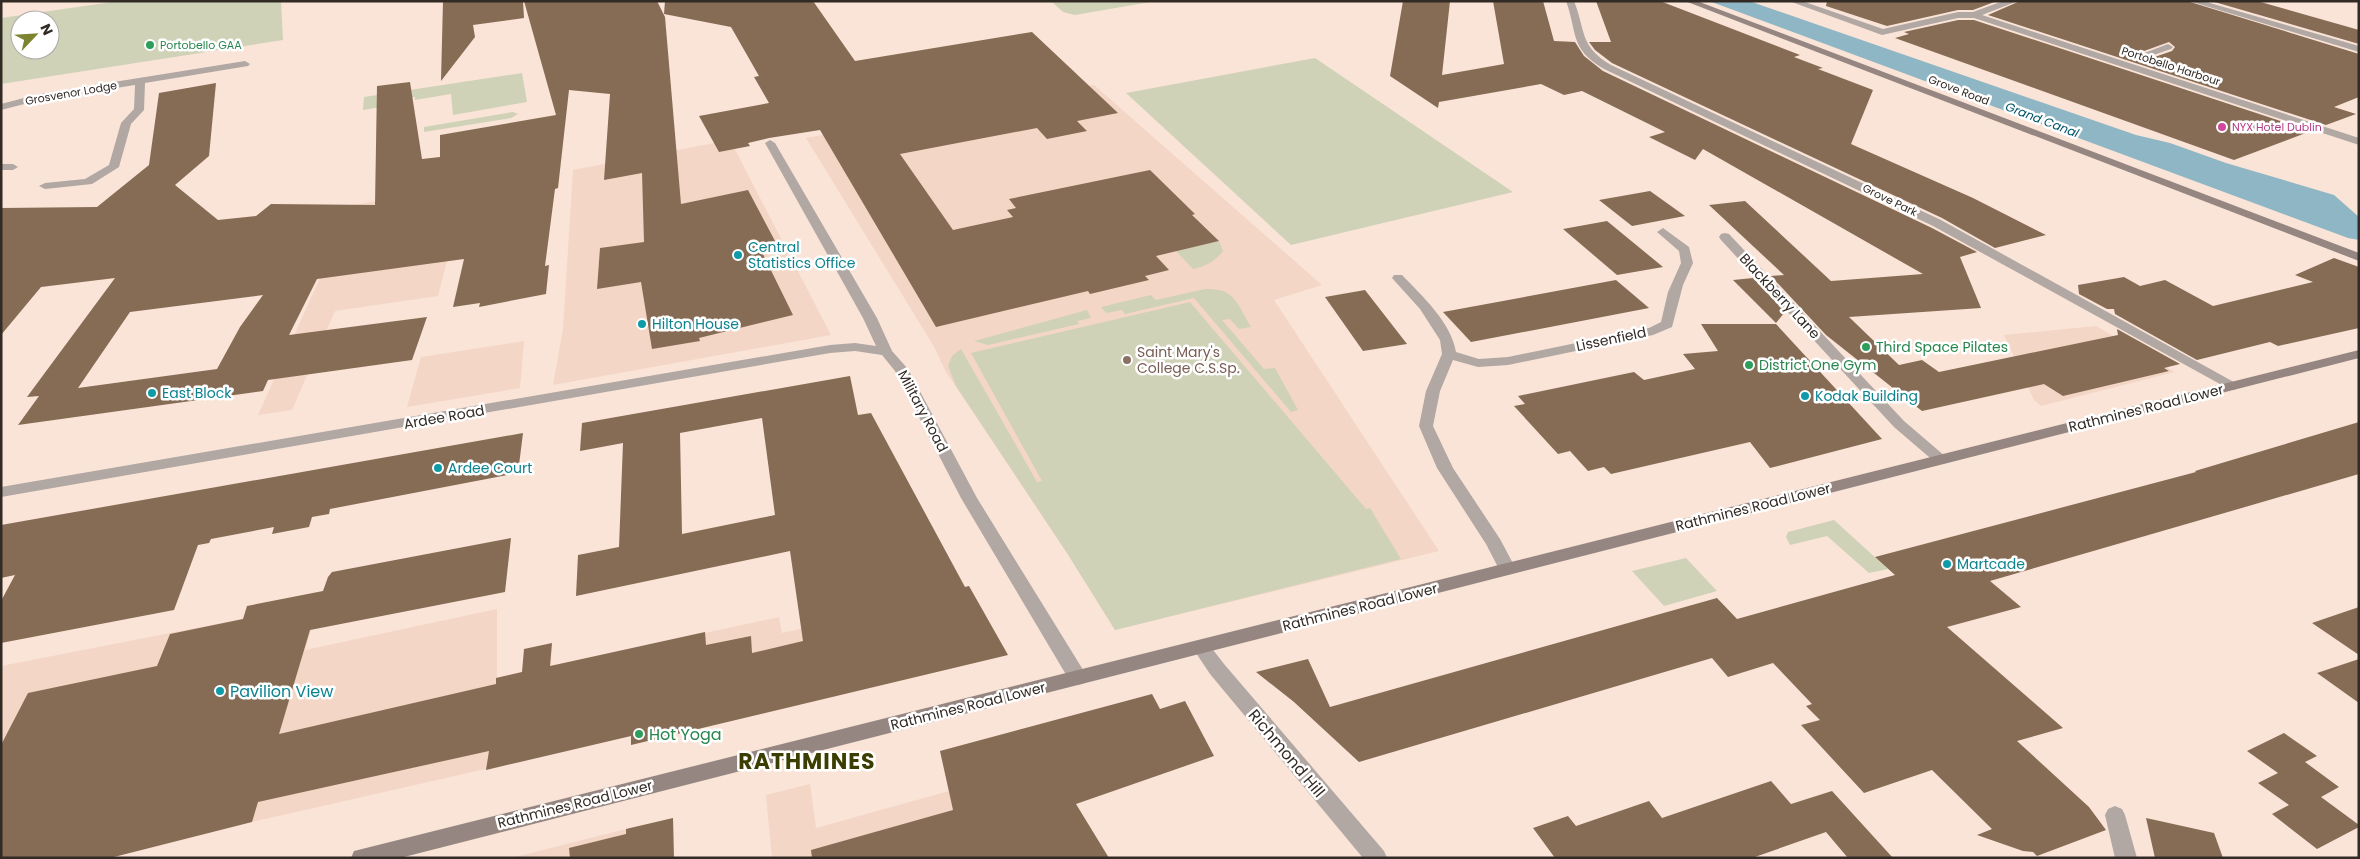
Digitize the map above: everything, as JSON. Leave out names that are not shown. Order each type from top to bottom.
[{"type":"main road","name":"Grove Road","points":[[1689,1],[2359,257]]},
{"type":"main road","name":"Rathmines Road Lower","points":[[362,858],[2359,354]]},
{"type":"street","name":"Grove Park","points":[[1570,1],[1581,42],[1588,53],[1600,62],[1937,223],[2234,386]]},
{"type":"street","points":[[1799,2],[1882,32],[1958,15],[1975,15],[1991,7],[2014,1]]},
{"type":"street","points":[[2195,1],[2359,49]]},
{"type":"street","name":"Portobello Harbour","points":[[1975,15],[2359,142]]},
{"type":"street","points":[[2135,58],[2168,47]]},
{"type":"street","name":"Grosvenor Lodge","points":[[1,107],[39,96],[140,82],[245,64]]},
{"type":"street","points":[[45,186],[88,182],[114,167],[126,123],[139,110],[140,82]]},
{"type":"street","name":"Military Road","points":[[770,143],[870,318],[886,352],[901,369],[969,498],[1078,678]]},
{"type":"street","name":"Lissenfield","points":[[1449,354],[1478,363],[1508,360],[1654,330],[1667,324],[1671,297],[1688,263],[1685,250],[1663,232]]},
{"type":"street","name":"Blackberry Lane","points":[[1725,237],[1899,424],[1941,460]]},
{"type":"street","points":[[1398,278],[1425,306],[1447,340],[1449,354],[1433,391],[1426,426],[1446,468],[1494,543],[1507,569]]},
{"type":"street","name":"Ardee Road","points":[[1,492],[830,349],[855,347],[886,352]]},
{"type":"street","name":"Richmond Hill","points":[[1201,647],[1242,699],[1376,858]]},
{"type":"street","points":[[2115,816],[2126,858]]},
{"type":"shaded area","name":"Saint Mary's College C.S.Sp.","points":[[1094,85],[1322,285],[1274,300],[1439,551],[1115,630],[1067,553],[946,372],[933,345],[806,138]]},
{"type":"shaded area","points":[[730,140],[831,335],[553,385],[563,329],[573,170]]},
{"type":"shaded area","points":[[466,187],[438,296],[335,311],[292,410],[258,415],[353,205]]},
{"type":"shaded area","points":[[2096,326],[2175,372],[2041,406],[2034,400],[2004,335]]},
{"type":"shaded area","points":[[524,341],[520,388],[407,407],[421,357]]},
{"type":"shaded area","points":[[969,586],[1008,655],[631,745],[631,736],[252,822],[1,858],[1,666],[319,604],[305,650],[497,609],[497,678],[522,672],[552,643],[551,666],[779,617],[782,633],[892,608]]},
{"type":"shaded area","points":[[988,738],[966,858],[772,858],[766,795],[810,784],[816,828],[949,791],[940,751]]},
{"type":"shaded area","points":[[673,818],[674,858],[511,858],[626,829]]},
{"type":"green space","name":"Portobello GAA","points":[[119,1],[281,1],[283,40],[1,84],[1,18],[10,17],[10,60],[60,60],[60,10],[57,10]]},
{"type":"green space","points":[[1051,1],[1156,1],[1075,15],[1063,12]]},
{"type":"green space","points":[[1315,58],[1513,192],[1291,245],[1126,93]]},
{"type":"green space","points":[[522,73],[527,102],[453,115],[451,94],[415,100],[415,97],[401,99],[400,104],[363,110],[364,97]]},
{"type":"green space","points":[[513,112],[518,114],[511,118],[424,132],[424,127]]},
{"type":"green space","points":[[1219,241],[1223,251],[1220,255],[1210,263],[1193,269],[1176,251]]},
{"type":"green space","points":[[1205,289],[1223,291],[1234,299],[1251,327],[1239,329],[1230,319],[1222,320],[1264,369],[1275,368],[1298,410],[1291,412],[1194,298],[1125,314],[1122,310],[1106,313],[1101,307],[1151,295],[1156,300]]},
{"type":"green space","points":[[1190,302],[1366,509],[1370,508],[1401,559],[1115,630],[1067,553],[956,386],[948,366],[952,356],[961,349],[1037,482],[1042,481],[971,353]]},
{"type":"green space","points":[[1087,310],[1091,318],[1077,321],[1079,324],[988,345],[974,341]]},
{"type":"green space","points":[[1834,520],[1888,569],[1869,573],[1827,536],[1790,545],[1786,537],[1788,532]]},
{"type":"green space","points":[[1686,558],[1717,591],[1664,606],[1632,571]]},
{"type":"water","name":"Grand Canal","points":[[1709,1],[1749,1],[2136,135],[2170,143],[2226,163],[2334,195],[2359,217],[2359,240],[2348,238]]},
{"type":"building","points":[[443,1],[523,1],[524,18],[473,25],[475,37],[441,81]]},
{"type":"building","points":[[524,1],[657,1],[665,17],[681,204],[748,190],[775,241],[758,244],[793,315],[699,338],[700,341],[652,349],[641,282],[597,289],[600,248],[644,242],[642,173],[604,180],[610,94],[569,90],[558,188],[555,189],[545,266],[549,265],[546,294],[479,307],[480,303],[453,307],[464,259],[317,279],[289,335],[427,317],[412,360],[268,380],[263,391],[18,425],[39,396],[27,397],[115,278],[41,287],[1,335],[1,208],[97,207],[149,165],[159,93],[216,83],[209,156],[175,185],[218,220],[256,216],[271,204],[375,205],[377,86],[410,82],[422,159],[440,157],[440,135],[556,115]],"holes":[[[263,295],[240,327],[217,369],[78,388],[130,312]]]},
{"type":"building","points":[[665,1],[813,1],[855,61],[1032,32],[1118,113],[1077,121],[1087,131],[1047,139],[1037,128],[900,154],[953,230],[1013,217],[1007,210],[1016,208],[1009,199],[1150,170],[1195,214],[1192,215],[1219,241],[1156,256],[1169,270],[1145,276],[1149,280],[1090,294],[1088,291],[936,327],[820,130],[769,138],[748,143],[750,146],[719,152],[699,116],[769,103],[754,77],[759,76],[731,27],[664,14]]},
{"type":"building","points":[[1403,1],[1450,1],[1442,75],[1504,64],[1493,1],[1543,1],[1554,41],[1575,42],[1584,56],[1603,71],[1932,228],[1977,252],[1960,257],[1981,308],[1849,317],[1899,365],[1922,360],[1939,372],[2118,335],[2117,329],[2180,364],[2164,368],[2169,371],[2063,396],[2044,384],[1922,411],[1826,335],[1771,276],[1784,275],[1709,205],[1745,201],[1831,281],[1923,274],[1703,149],[1695,160],[1649,137],[1665,132],[1582,91],[1564,95],[1541,84],[1439,102],[1438,108],[1390,76]]},
{"type":"building","points":[[1596,1],[1660,1],[1800,55],[1794,57],[1823,68],[1818,69],[1873,90],[1851,144],[1973,198],[2046,235],[1995,248],[1942,218],[1612,63],[1595,50],[1589,42],[1611,42]]},
{"type":"building","points":[[1827,1],[1997,1],[1973,10],[1958,10],[1887,26],[1826,6]]},
{"type":"building","points":[[2020,1],[2187,1],[2359,54],[2359,97],[2334,107],[2356,114],[2326,125],[1988,15]],"holes":[[[2169,42],[2175,47],[2172,51],[2140,62],[2132,58],[2133,55]]]},
{"type":"building","points":[[2211,1],[2257,1],[2359,30],[2359,44]]},
{"type":"building","points":[[1958,20],[1974,20],[2311,131],[2234,160],[1895,38],[1909,34],[1904,32]]},
{"type":"building","points":[[1650,191],[1685,216],[1632,226],[1599,200]]},
{"type":"building","points":[[1607,221],[1663,267],[1617,275],[1563,229]]},
{"type":"building","points":[[2334,258],[2359,267],[2359,328],[2278,346],[2270,342],[2197,360],[2115,314],[2114,309],[2107,309],[2079,294],[2078,285],[2124,277],[2140,286],[2165,280],[2213,306],[2313,282],[2295,275]]},
{"type":"building","points":[[1753,278],[1785,312],[1776,323],[1733,280]]},
{"type":"building","points":[[1616,280],[1649,308],[1471,342],[1443,312]]},
{"type":"building","points":[[1365,290],[1407,344],[1363,351],[1325,297]]},
{"type":"building","points":[[1701,324],[1776,324],[1882,439],[1770,468],[1750,442],[1611,474],[1604,467],[1588,471],[1570,451],[1558,454],[1514,406],[1525,404],[1518,396],[1634,372],[1644,380],[1695,369],[1683,354],[1718,351]]},
{"type":"building","points":[[850,376],[858,415],[871,413],[965,587],[969,586],[1008,655],[631,745],[631,736],[486,770],[489,751],[258,802],[252,822],[110,858],[1,858],[1,745],[28,693],[157,666],[170,634],[243,619],[247,606],[323,591],[332,572],[511,538],[505,592],[310,630],[279,734],[496,684],[496,678],[522,672],[524,649],[552,643],[550,666],[705,632],[706,645],[751,636],[752,653],[803,641],[790,551],[576,596],[578,555],[619,547],[623,443],[580,451],[582,423]],"holes":[[[762,418],[775,515],[682,534],[680,433]]]},
{"type":"building","points":[[2359,422],[2359,474],[1990,581],[2021,607],[1947,627],[2063,728],[2017,741],[2089,807],[2106,830],[2037,856],[2033,852],[2023,851],[1977,835],[1992,829],[1932,770],[1864,793],[1801,725],[1820,720],[1806,706],[1812,704],[1773,663],[1728,677],[1712,658],[1359,762],[1294,702],[1256,672],[1308,659],[1330,707],[1717,598],[1737,619],[1895,575],[1875,557],[2196,472]]},
{"type":"building","points":[[523,433],[518,473],[330,509],[329,514],[312,517],[309,527],[272,534],[274,527],[211,539],[209,543],[198,545],[174,610],[1,643],[1,601],[15,575],[1,578],[1,525]]},
{"type":"building","points":[[2359,607],[2359,655],[2312,623]]},
{"type":"building","points":[[2359,659],[2359,703],[2317,673]]},
{"type":"building","points":[[1152,694],[1160,709],[1185,701],[1214,756],[1076,804],[1109,858],[812,858],[811,850],[953,810],[940,751]]},
{"type":"building","points":[[2284,733],[2317,756],[2305,762],[2339,787],[2321,797],[2359,825],[2359,827],[2317,849],[2272,814],[2289,805],[2258,783],[2278,773],[2247,751]]},
{"type":"building","points":[[1771,781],[1791,804],[1832,791],[1893,858],[1848,858],[1826,832],[1752,858],[1555,858],[1533,828],[1568,816],[1576,826],[1649,801],[1662,818]]},
{"type":"building","points":[[673,818],[674,858],[570,858],[569,848],[626,834],[626,829]]},
{"type":"building","points":[[2146,818],[2214,833],[2223,858],[2155,858]]},
{"type":"place","name":"Portobello GAA","points":[[150,45]]},
{"type":"place","name":"NYX Hotel Dublin","points":[[2222,127]]},
{"type":"place","name":"Central Statistics Office","points":[[738,255]]},
{"type":"place","name":"Hilton House","points":[[642,324]]},
{"type":"place","name":"Third Space Pilates","points":[[1866,347]]},
{"type":"place","name":"Saint Mary's College C.S.Sp.","points":[[1127,360]]},
{"type":"place","name":"District One Gym","points":[[1749,365]]},
{"type":"place","name":"East Block","points":[[152,393]]},
{"type":"place","name":"Kodak Building","points":[[1805,396]]},
{"type":"place","name":"Ardee Court","points":[[438,468]]},
{"type":"place","name":"Martcade","points":[[1947,564]]},
{"type":"place","name":"Pavilion View","points":[[220,691]]},
{"type":"place","name":"Hot Yoga","points":[[639,734]]},
{"type":"district","name":"RATHMINES","points":[[807,761]]}]
